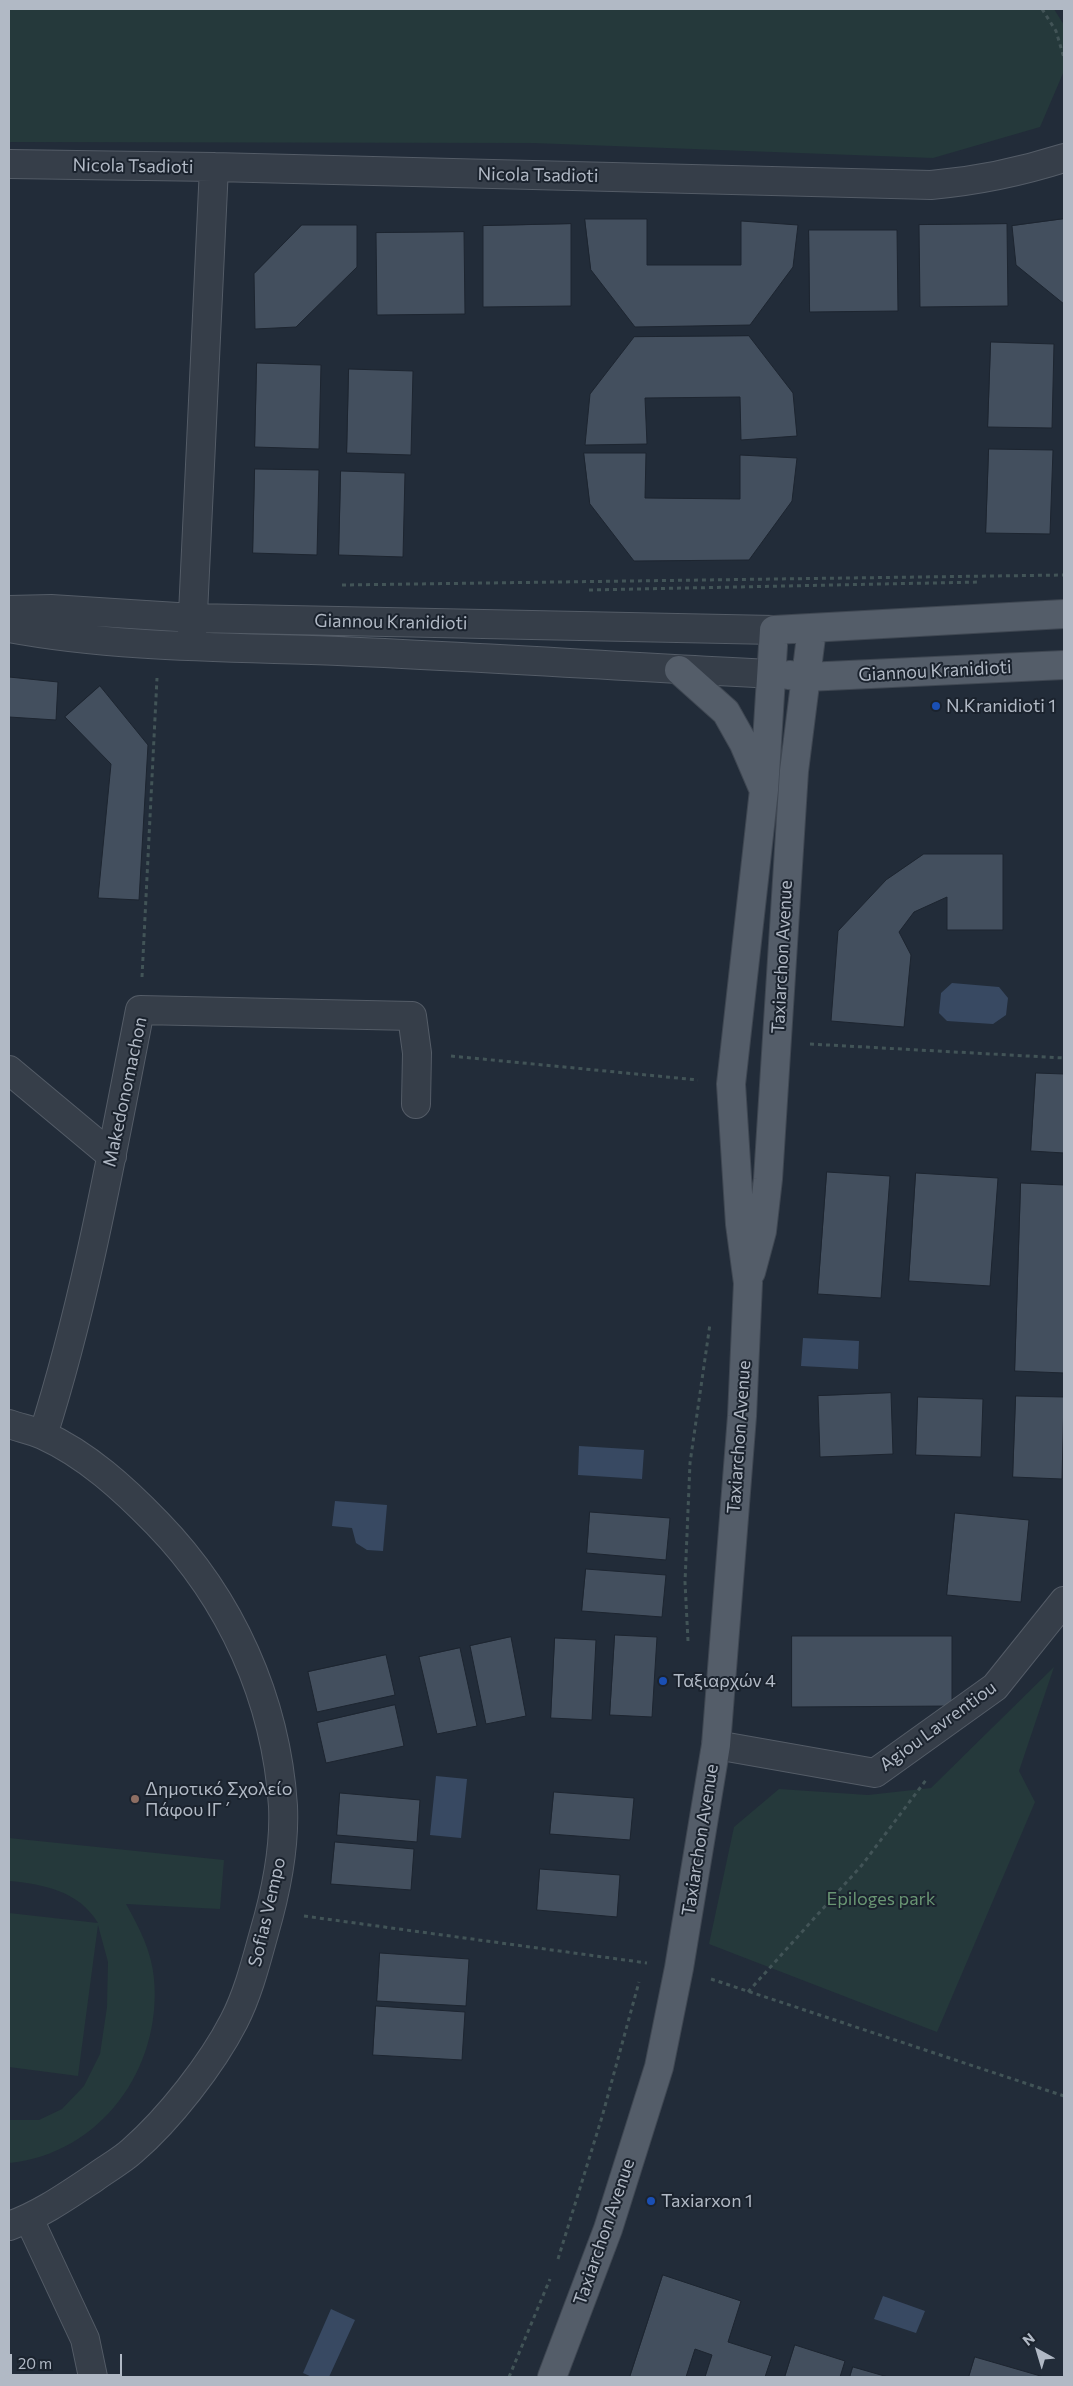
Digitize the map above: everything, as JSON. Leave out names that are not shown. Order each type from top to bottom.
[{"type":"main road","points":[[774,630],[1064,614]]},
{"type":"main road","name":"Taxiarchon Avenue","points":[[748,1283],[762,1231],[768,1179],[792,790],[812,629]]},
{"type":"main road","name":"Taxiarchon Avenue","points":[[552,2377],[608,2230],[658,2067],[679,1968],[716,1745],[742,1416],[748,1283],[740,1224],[731,1084],[764,790],[774,630]]},
{"type":"main road","name":"Giannou Kranidioti","points":[[772,674],[806,677],[1064,666]]},
{"type":"main road","points":[[679,670],[726,712],[744,744],[764,790]]},
{"type":"street","name":"Nicola Tsadioti","points":[[9,164],[214,167],[931,185],[968,182],[1064,158]]},
{"type":"street","points":[[192,646],[214,167]]},
{"type":"street","name":"Giannou Kranidioti","points":[[9,610],[50,609],[193,618],[774,630]]},
{"type":"street","name":"Giannou Kranidioti","points":[[9,628],[55,636],[192,646],[361,652],[772,674]]},
{"type":"street","name":"Makedonomachon","points":[[43,1435],[64,1368],[112,1156],[140,1010],[412,1016],[417,1053],[416,1104]]},
{"type":"street","points":[[9,1070],[112,1156]]},
{"type":"street","name":"Sofias Vempo","points":[[9,1424],[43,1435],[83,1458],[128,1493],[181,1547],[212,1588],[240,1637],[256,1683],[274,1740],[283,1807],[281,1857],[271,1912],[253,1972],[234,2021],[209,2060],[170,2113],[131,2152],[19,2222]]},
{"type":"street","name":"Agiou Lavrentiou","points":[[716,1745],[875,1773],[995,1687],[1064,1601]]},
{"type":"street","points":[[19,2222],[86,2339],[92,2377]]},
{"type":"path","points":[[1042,9],[1056,32],[1064,58]]},
{"type":"path","points":[[340,621],[339,585],[1064,575]]},
{"type":"path","points":[[580,590],[985,582]]},
{"type":"path","points":[[140,1010],[159,644]]},
{"type":"path","points":[[689,1651],[685,1582],[690,1463],[710,1321]]},
{"type":"path","points":[[748,1992],[862,1865],[932,1772]]},
{"type":"path","points":[[642,1972],[647,1953]]},
{"type":"path","points":[[556,2267],[602,2117],[640,1981]]},
{"type":"path","points":[[509,2377],[552,2275]]},
{"type":"green space","points":[[9,9],[1054,9],[1064,25],[1064,71],[1040,127],[933,158],[533,143],[9,142]]},
{"type":"green space","name":"Epiloges park","points":[[1054,1667],[1019,1771],[1035,1802],[937,2032],[709,1944],[734,1827],[779,1789],[868,1795],[931,1788]]},
{"type":"green space","points":[[9,1838],[224,1860],[220,1909],[126,1904],[148,1949],[154,1979],[154,2012],[148,2044],[136,2074],[119,2101],[97,2124],[72,2143],[42,2156],[9,2163],[9,2120],[39,2120],[62,2109],[84,2086],[100,2054],[107,2007],[108,1962],[98,1925],[78,2076],[9,2067],[9,1913],[98,1923],[81,1903],[70,1896],[35,1884],[9,1881]]},
{"type":"water","points":[[952,983],[999,987],[1008,998],[1006,1015],[993,1024],[947,1021],[939,1013],[941,993]]},
{"type":"water","points":[[803,1338],[859,1341],[858,1369],[801,1366]]},
{"type":"water","points":[[579,1446],[644,1450],[642,1479],[578,1475]]},
{"type":"water","points":[[335,1501],[387,1505],[383,1551],[367,1550],[356,1543],[352,1528],[332,1526]]},
{"type":"water","points":[[436,1776],[467,1779],[461,1838],[430,1835]]},
{"type":"water","points":[[883,2296],[925,2311],[916,2333],[874,2319]]},
{"type":"water","points":[[331,2309],[355,2320],[329,2377],[312,2377],[303,2373]]},
{"type":"building","points":[[585,219],[647,219],[647,265],[741,265],[741,221],[798,225],[793,267],[750,325],[635,327],[591,270]]},
{"type":"building","points":[[1064,219],[1064,304],[1016,265],[1012,226]]},
{"type":"building","points":[[571,224],[571,306],[483,307],[483,226]]},
{"type":"building","points":[[1007,224],[1008,306],[920,307],[919,225]]},
{"type":"building","points":[[302,225],[357,225],[357,267],[296,327],[255,329],[254,274]]},
{"type":"building","points":[[809,230],[897,230],[898,311],[810,312]]},
{"type":"building","points":[[464,232],[465,314],[377,315],[376,233]]},
{"type":"building","points":[[749,336],[793,393],[797,436],[741,440],[740,397],[645,398],[647,444],[585,445],[590,394],[634,337]]},
{"type":"building","points":[[991,342],[1054,344],[1052,428],[988,427]]},
{"type":"building","points":[[257,363],[321,365],[319,449],[255,447]]},
{"type":"building","points":[[349,369],[413,371],[411,455],[347,453]]},
{"type":"building","points":[[989,449],[1053,450],[1050,534],[986,533]]},
{"type":"building","points":[[584,453],[646,453],[645,498],[740,499],[740,455],[797,458],[792,501],[749,560],[634,561],[590,504]]},
{"type":"building","points":[[255,469],[319,470],[317,555],[253,553]]},
{"type":"building","points":[[341,471],[405,473],[403,557],[339,555]]},
{"type":"building","points":[[9,677],[58,682],[56,720],[9,717]]},
{"type":"building","points":[[100,686],[148,745],[139,900],[98,898],[111,764],[65,717]]},
{"type":"building","points":[[924,854],[1003,854],[1003,930],[947,930],[947,897],[914,912],[899,932],[911,955],[904,1027],[831,1021],[838,931],[886,880]]},
{"type":"building","points":[[1036,1073],[1064,1074],[1064,1153],[1031,1151]]},
{"type":"building","points":[[827,1172],[890,1176],[881,1298],[818,1294]]},
{"type":"building","points":[[916,1173],[998,1178],[990,1286],[909,1281]]},
{"type":"building","points":[[1021,1183],[1064,1185],[1064,1373],[1015,1371]]},
{"type":"building","points":[[891,1393],[893,1454],[820,1457],[818,1396]]},
{"type":"building","points":[[1016,1396],[1064,1397],[1062,1479],[1013,1477]]},
{"type":"building","points":[[918,1397],[983,1399],[981,1457],[916,1455]]},
{"type":"building","points":[[590,1512],[670,1518],[666,1560],[587,1553]]},
{"type":"building","points":[[955,1513],[1029,1520],[1021,1602],[947,1595]]},
{"type":"building","points":[[586,1569],[666,1575],[662,1617],[582,1611]]},
{"type":"building","points":[[615,1635],[657,1637],[652,1717],[610,1715]]},
{"type":"building","points":[[792,1636],[952,1636],[952,1706],[792,1707]]},
{"type":"building","points":[[511,1637],[526,1716],[486,1724],[470,1646]]},
{"type":"building","points":[[555,1638],[596,1640],[592,1720],[551,1718]]},
{"type":"building","points":[[460,1648],[477,1726],[437,1734],[419,1657]]},
{"type":"building","points":[[386,1655],[395,1695],[317,1712],[308,1672]]},
{"type":"building","points":[[395,1705],[404,1746],[326,1763],[317,1723]]},
{"type":"building","points":[[554,1792],[634,1798],[630,1840],[550,1834]]},
{"type":"building","points":[[340,1793],[420,1800],[417,1842],[337,1835]]},
{"type":"building","points":[[335,1842],[414,1849],[411,1890],[331,1884]]},
{"type":"building","points":[[540,1869],[620,1875],[617,1917],[537,1910]]},
{"type":"building","points":[[380,1953],[469,1959],[466,2006],[377,2001]]},
{"type":"building","points":[[376,2006],[465,2012],[462,2060],[373,2055]]},
{"type":"building","points":[[663,2275],[741,2301],[728,2342],[772,2356],[765,2377],[705,2377],[712,2355],[695,2349],[686,2377],[630,2377]]},
{"type":"building","points":[[795,2345],[845,2361],[840,2377],[785,2377]]},
{"type":"building","points":[[975,2357],[1044,2377],[969,2377]]},
{"type":"building","points":[[853,2367],[888,2377],[850,2377]]},
{"type":"place","name":"N.Kranidioti 1","points":[[936,706]]},
{"type":"place","name":"Ταξιαρχών 4","points":[[663,1681]]},
{"type":"place","name":"Δημοτικό Σχολείο Πάφου ΙΓ΄","points":[[135,1799]]},
{"type":"place","name":"Taxiarxon 1","points":[[651,2201]]}]
